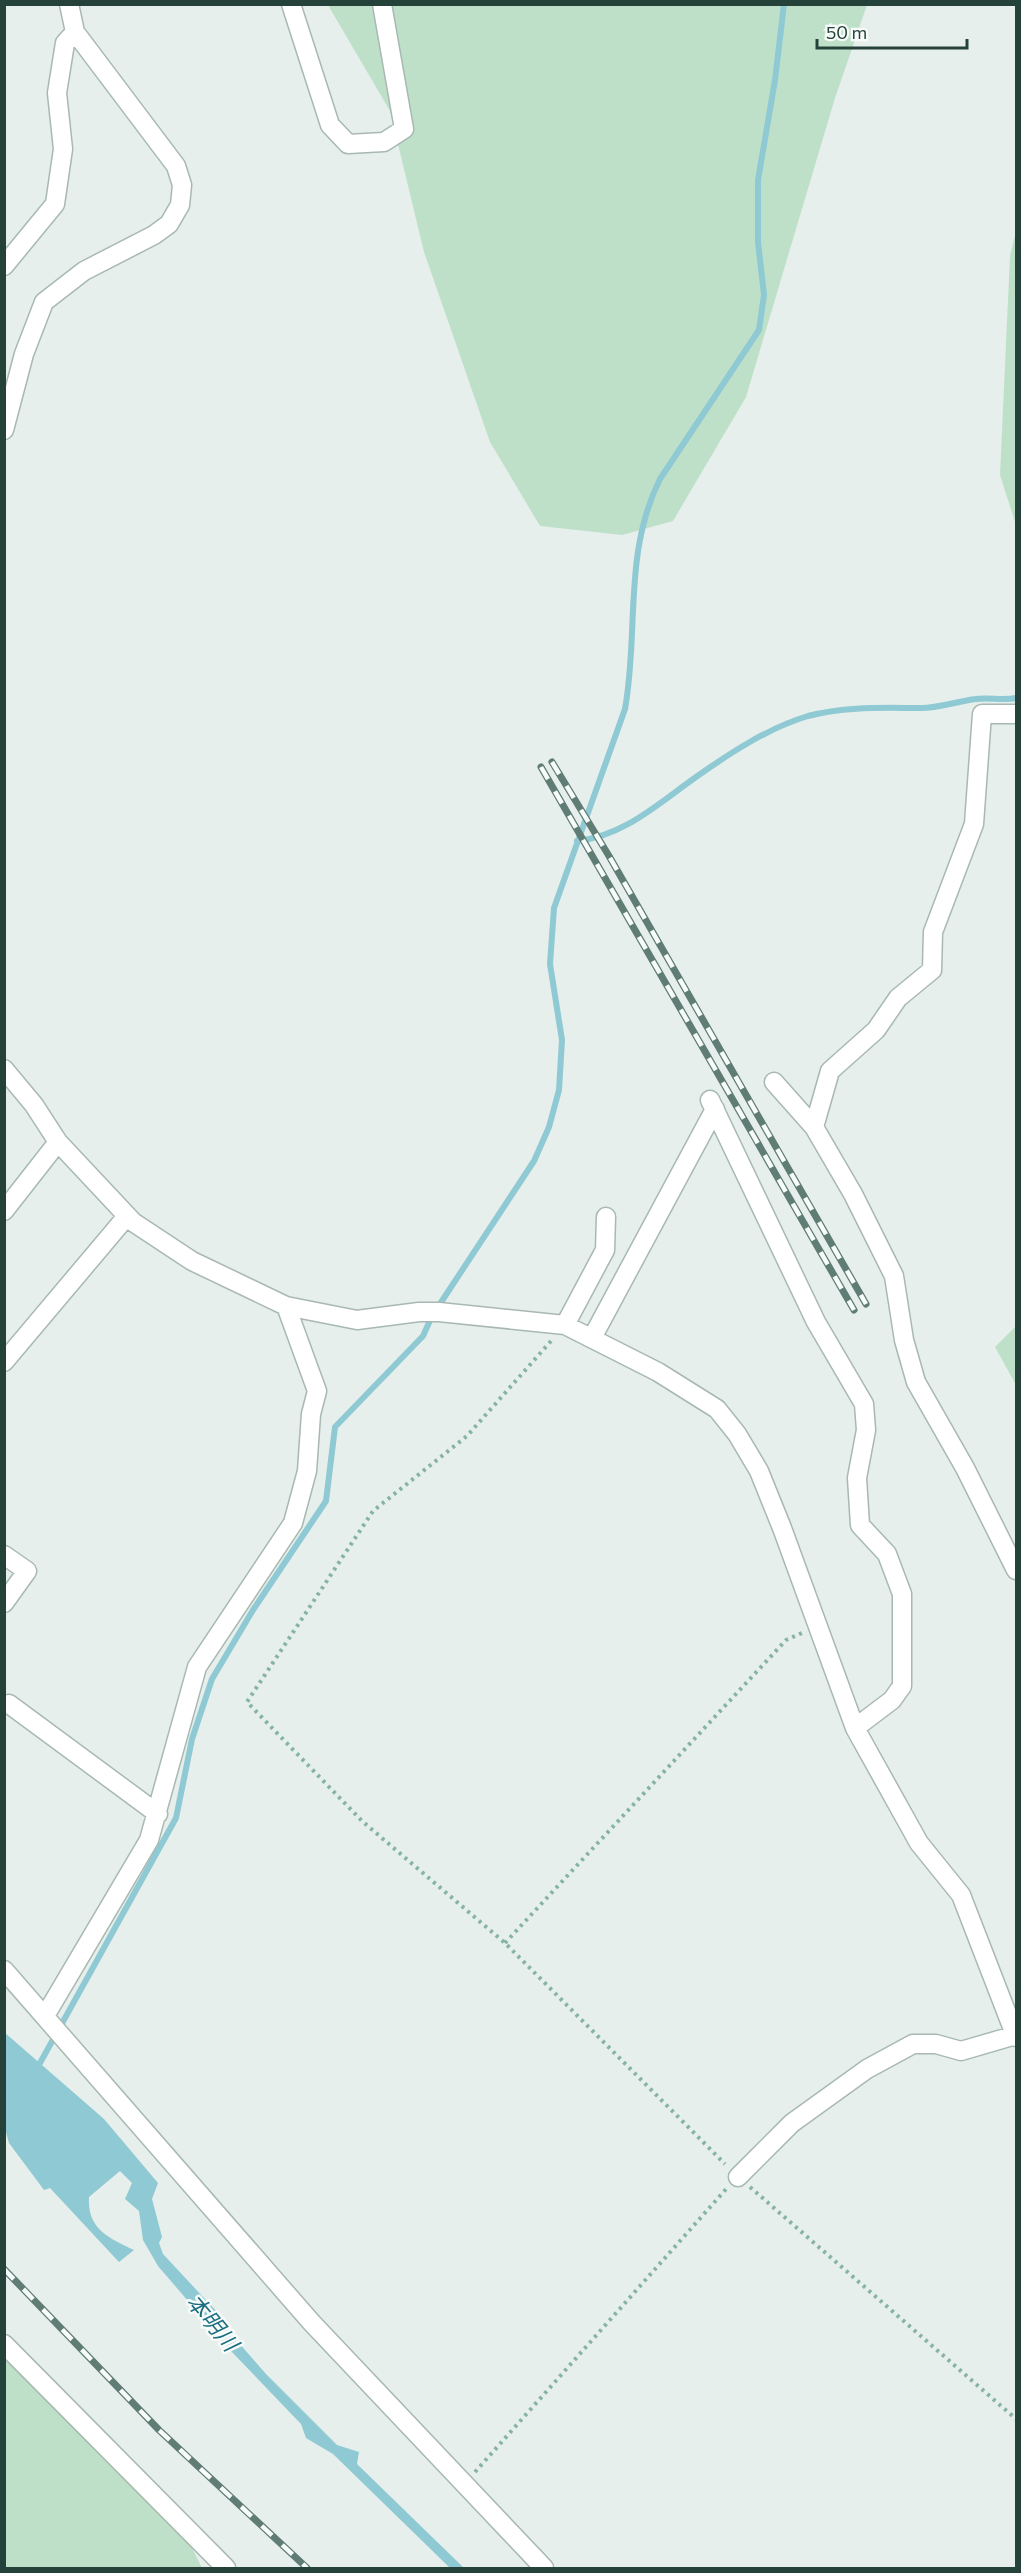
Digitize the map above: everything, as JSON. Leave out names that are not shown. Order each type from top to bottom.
[{"type":"street","points":[[4,430],[24,354],[44,302],[84,271],[154,235],[169,224],[180,206],[182,185],[176,166],[75,32],[69,4]]},
{"type":"street","points":[[291,4],[330,125],[348,144],[384,142],[404,129],[382,4]]},
{"type":"street","points":[[4,266],[55,204],[63,149],[57,93],[65,44],[75,32]]},
{"type":"street","points":[[814,1127],[830,1071],[876,1030],[898,998],[932,970],[933,932],[974,824],[982,714],[1017,714]]},
{"type":"street","points":[[4,1069],[34,1105],[58,1142],[127,1216],[192,1261],[286,1306],[357,1320],[419,1312],[439,1312],[565,1324],[658,1372],[717,1410],[737,1434],[759,1470],[819,1625],[855,1728],[918,1843],[960,1896],[1016,2036],[960,2051],[936,2044],[913,2044],[867,2068],[792,2123],[738,2176]]},
{"type":"street","points":[[774,1082],[814,1127],[853,1194],[894,1276],[904,1340],[916,1382],[965,1468],[1017,1570]]},
{"type":"street","points":[[592,1338],[712,1105],[816,1322],[864,1404],[866,1430],[857,1478],[860,1525],[886,1554],[902,1593],[902,1686],[892,1700],[855,1728]]},
{"type":"street","points":[[4,1211],[58,1142]]},
{"type":"street","points":[[4,1362],[127,1216]]},
{"type":"street","points":[[565,1324],[605,1250],[606,1217]]},
{"type":"street","points":[[47,2019],[149,1840],[197,1667],[293,1524],[307,1471],[311,1414],[317,1391],[286,1306]]},
{"type":"street","points":[[4,1555],[27,1571],[4,1603]]},
{"type":"street","points":[[9,1704],[158,1814]]},
{"type":"street","points":[[4,1970],[304,2314],[464,2486],[544,2568]]},
{"type":"street","points":[[4,2344],[226,2568]]},
{"type":"path","points":[[565,1324],[467,1436],[373,1511],[247,1702],[362,1821],[505,1943],[738,2176],[1017,2419]]},
{"type":"path","points":[[505,1943],[786,1640],[819,1625]]},
{"type":"path","points":[[464,2486],[738,2176]]},
{"type":"green space","points":[[328,5],[867,5],[835,98],[746,397],[673,521],[622,535],[540,526],[490,442],[424,252],[390,111]]},
{"type":"green space","points":[[1016,231],[1016,525],[1000,475],[1010,256]]},
{"type":"green space","points":[[1016,1326],[1016,1385],[995,1347]]},
{"type":"green space","points":[[4,2359],[12,2362],[186,2536],[202,2568],[5,2568]]},
{"type":"water","name":"本明川","points":[[4,2032],[104,2119],[158,2183],[152,2199],[162,2237],[159,2243],[163,2254],[218,2313],[217,2318],[266,2374],[337,2445],[359,2452],[357,2464],[464,2568],[450,2568],[333,2454],[306,2438],[301,2424],[231,2351],[158,2266],[143,2240],[139,2211],[125,2199],[132,2183],[120,2171],[89,2197],[92,2217],[101,2231],[134,2250],[119,2262],[50,2188],[44,2190],[9,2143],[4,2125]]},
{"type":"waterway","points":[[35,2072],[176,1818],[192,1739],[212,1679],[253,1610],[326,1501],[335,1427],[423,1336],[432,1316],[534,1161],[549,1127],[559,1090],[562,1040],[550,964],[554,908],[625,709],[636,564],[648,507],[660,479],[759,330],[764,295],[758,242],[758,180],[775,80],[784,4]]},
{"type":"waterway","points":[[577,841],[610,833],[626,825],[736,750],[778,727],[808,716],[850,709],[928,708],[976,699],[1016,698]]},
{"type":"railway","points":[[552,762],[609,856],[866,1304]]},
{"type":"railway","points":[[541,767],[854,1310]]},
{"type":"railway","points":[[4,2269],[159,2430],[307,2568]]}]
